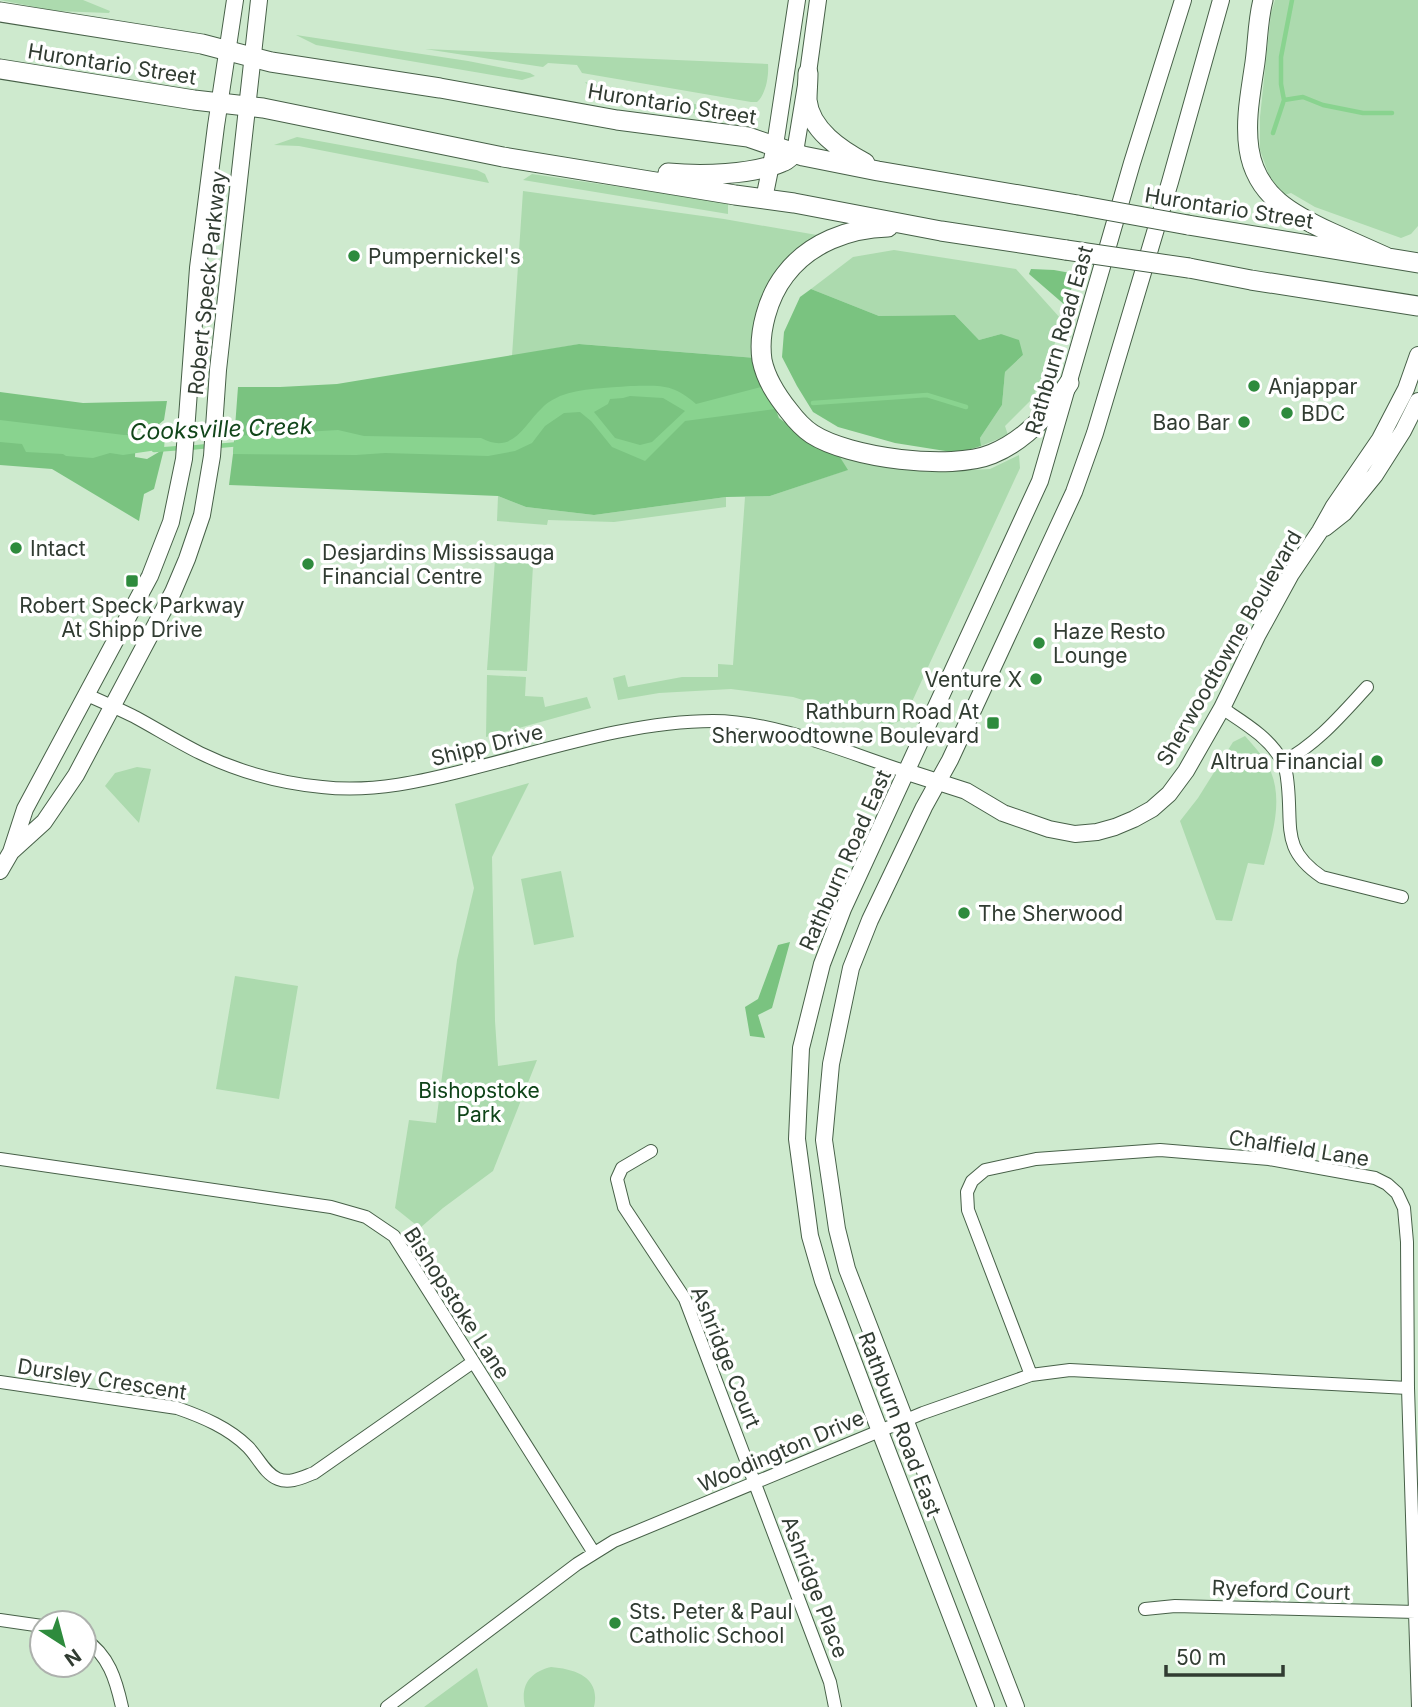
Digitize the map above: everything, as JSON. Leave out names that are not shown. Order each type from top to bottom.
[{"type":"main road","points":[[1263,0],[1248,102],[1247,132],[1254,167],[1278,203],[1303,219],[1386,257]]},
{"type":"main road","name":"Hurontario Street","points":[[0,12],[175,39],[271,62],[440,88],[617,120],[748,137],[803,156],[878,171],[1418,263]]},
{"type":"main road","name":"Hurontario Street","points":[[0,69],[263,108],[512,158],[794,203],[941,231],[1418,306]]},
{"type":"main road","points":[[808,73],[807,101],[819,127],[838,147],[878,171]]},
{"type":"main road","points":[[512,158],[686,175],[740,173],[785,162],[795,152]]},
{"type":"main road","points":[[941,231],[905,227],[854,231],[826,242],[791,266],[779,282],[769,303],[762,342],[762,359],[775,393],[793,416],[811,433],[828,443],[847,449],[891,458],[971,460],[991,455],[1023,436],[1055,405],[1069,383]]},
{"type":"street","name":"Robert Speck Parkway","points":[[0,871],[11,852],[25,809],[150,576],[171,522],[184,459],[198,268],[235,0]]},
{"type":"street","name":"Robert Speck Parkway","points":[[11,852],[44,822],[76,775],[173,592],[202,515],[212,456],[259,0]]},
{"type":"street","points":[[764,199],[797,0]]},
{"type":"street","points":[[795,152],[818,0]]},
{"type":"street","name":"Rathburn Road East","points":[[986,1707],[823,1281],[810,1236],[797,1139],[801,1048],[822,964],[843,909],[1040,481],[1132,163],[1183,0]]},
{"type":"street","name":"Rathburn Road East","points":[[1016,1707],[848,1269],[837,1229],[824,1140],[831,1065],[850,968],[870,920],[924,807],[950,760],[1074,492],[1095,433],[1170,182],[1221,0]]},
{"type":"street","name":"Sherwoodtowne Boulevard","points":[[907,772],[966,792],[1003,813],[1049,829],[1075,834],[1115,827],[1152,809],[1169,794],[1186,771],[1222,708],[1291,573],[1380,439],[1406,389],[1418,355]]},
{"type":"street","name":"Sherwoodtowne Boulevard","points":[[1320,531],[1344,513],[1375,475],[1403,431],[1418,401]]},
{"type":"street","points":[[1283,762],[1300,753],[1325,732],[1367,687]]},
{"type":"street","name":"Shipp Drive","points":[[86,695],[200,753],[237,768],[282,781],[323,788],[408,784],[615,733],[713,721],[757,725],[819,742],[907,772]]},
{"type":"street","points":[[1222,708],[1261,734],[1283,762],[1289,791],[1290,831],[1293,847],[1301,859],[1322,877],[1402,897]]},
{"type":"street","name":"Chalfield Lane","points":[[1031,1375],[968,1210],[967,1192],[972,1181],[985,1170],[1036,1159],[1160,1150],[1269,1158],[1375,1178],[1388,1184],[1397,1193],[1404,1208],[1407,1242],[1408,1388],[1418,1707]]},
{"type":"street","name":"Ashridge Court","points":[[651,1152],[622,1168],[617,1180],[624,1207],[685,1299],[755,1483]]},
{"type":"street","name":"Bishopstoke Lane","points":[[0,1159],[331,1207],[366,1217],[394,1236],[594,1553]]},
{"type":"street","name":"Dursley Crescent","points":[[0,1382],[177,1408],[201,1417],[235,1436],[250,1448],[267,1470],[278,1479],[294,1480],[314,1473],[473,1362]]},
{"type":"street","name":"Woodington Drive","points":[[387,1707],[556,1580],[614,1541],[906,1419],[1031,1375],[1070,1370],[1408,1388]]},
{"type":"street","name":"Ashridge Place","points":[[755,1483],[830,1682],[835,1706]]},
{"type":"street","name":"Ryeford Court","points":[[1145,1609],[1175,1606],[1416,1612]]},
{"type":"street","points":[[0,1620],[28,1624]]},
{"type":"street","points":[[98,1651],[108,1663],[122,1707]]},
{"type":"green space","points":[[0,0],[83,0],[110,11],[55,11]]},
{"type":"green space","points":[[1275,0],[1418,0],[1418,226],[1411,234],[1401,238],[1315,207],[1291,193],[1284,195],[1270,178],[1260,150],[1260,117],[1271,13]]},
{"type":"green space","points":[[296,35],[468,61],[535,76],[522,80],[316,45]]},
{"type":"green space","points":[[425,49],[768,64],[768,74],[763,94],[757,102],[751,102],[582,73],[577,65],[548,63],[543,67]]},
{"type":"green space","points":[[585,82],[735,112],[739,122],[596,94]]},
{"type":"green space","points":[[297,137],[477,170],[485,174],[489,183],[299,146],[274,145]]},
{"type":"green space","points":[[532,174],[728,203],[728,214],[523,180]]},
{"type":"green space","points":[[523,191],[817,235],[802,246],[756,358],[580,344],[512,356]]},
{"type":"green space","points":[[894,250],[1016,269],[1061,319],[1049,366],[1031,400],[1005,426],[1008,435],[981,446],[980,438],[1002,405],[1005,372],[1023,355],[1001,334],[979,340],[955,315],[879,316],[811,289],[853,257]]},
{"type":"green space","points":[[838,454],[928,472],[990,469],[1019,455],[1020,468],[904,719],[888,726],[793,697],[731,689],[659,693],[618,700],[613,678],[625,675],[628,687],[682,677],[718,677],[718,664],[733,665],[745,497],[770,496],[847,470]]},
{"type":"green space","points":[[498,496],[526,507],[594,515],[726,497],[726,507],[614,522],[548,520],[547,525],[497,521]]},
{"type":"green space","points":[[496,546],[534,548],[527,671],[487,670]]},
{"type":"green space","points":[[487,675],[526,677],[525,696],[543,697],[545,707],[587,697],[591,708],[486,737]]},
{"type":"green space","points":[[1245,736],[1263,757],[1271,772],[1276,795],[1275,819],[1264,865],[1248,863],[1232,921],[1216,920],[1180,821],[1198,798],[1233,742]]},
{"type":"green space","points":[[137,767],[151,769],[139,823],[105,786],[115,773]]},
{"type":"green space","name":"Bishopstoke Park","points":[[529,783],[492,857],[495,1021],[498,1066],[537,1060],[493,1171],[420,1228],[395,1208],[409,1120],[436,1123],[457,960],[474,888],[455,804]]},
{"type":"green space","points":[[561,871],[574,937],[534,945],[521,879]]},
{"type":"green space","points":[[235,976],[298,986],[279,1099],[216,1089]]},
{"type":"green space","points":[[551,1667],[584,1676],[594,1688],[594,1707],[525,1707],[524,1692],[528,1681],[537,1672]]},
{"type":"green space","points":[[477,1668],[488,1707],[424,1707]]},
{"type":"shaded area","points":[[1031,269],[1076,274],[1066,306],[1029,274]]},
{"type":"shaded area","points":[[811,289],[879,316],[955,315],[979,340],[1001,334],[1019,340],[1023,355],[1005,372],[1002,405],[980,438],[981,446],[958,453],[895,443],[838,427],[813,412],[782,357],[784,332],[800,297]]},
{"type":"shaded area","points":[[579,344],[756,358],[779,418],[806,438],[838,454],[848,470],[770,496],[726,497],[594,515],[526,507],[498,496],[229,485],[238,387],[337,384]]},
{"type":"shaded area","points":[[665,387],[680,392],[696,404],[761,387],[775,409],[685,421],[645,461],[612,447],[580,412],[564,413],[545,426],[532,443],[515,451],[488,456],[385,453],[233,454],[235,436],[338,430],[364,436],[481,438],[501,443],[516,436],[544,406],[560,396],[586,390]],"holes":[[[630,396],[663,398],[685,411],[652,442],[640,445],[615,438],[594,412],[608,404],[610,399]]]},
{"type":"shaded area","points":[[0,392],[83,403],[167,401],[164,420],[152,430],[136,430],[135,457],[147,459],[164,449],[154,489],[144,494],[139,521],[52,469],[0,465]]},
{"type":"shaded area","points":[[0,420],[124,435],[165,436],[164,449],[123,455],[110,453],[93,458],[26,452],[22,444],[0,442]]},
{"type":"shaded area","points":[[790,942],[772,1008],[758,1015],[765,1038],[750,1036],[745,1007],[758,999],[778,945]]},
{"type":"waterway","name":"Cooksville Creek","points":[[1273,133],[1284,100],[1281,57],[1292,0]]},
{"type":"waterway","points":[[1284,100],[1303,97],[1323,105],[1363,113],[1392,113]]},
{"type":"waterway","name":"Cooksville Creek","points":[[813,403],[927,395],[966,407]]},
{"type":"waterway","name":"Cooksville Creek","points":[[217,446],[240,444]]},
{"type":"waterway","name":"Cooksville Creek","points":[[189,448],[208,446]]},
{"type":"waterway","name":"Cooksville Creek","points":[[154,450],[180,448]]},
{"type":"place","name":"Pumpernickel's","points":[[354,256]]},
{"type":"place","name":"Anjappar","points":[[1254,386]]},
{"type":"place","name":"BDC","points":[[1287,413]]},
{"type":"place","name":"Bao Bar","points":[[1244,422]]},
{"type":"place","name":"Intact","points":[[16,548]]},
{"type":"place","name":"Desjardins Mississauga Financial Centre","points":[[308,564]]},
{"type":"place","name":"Robert Speck Parkway At Shipp Drive","points":[[132,581]]},
{"type":"place","name":"Haze Resto Lounge","points":[[1039,643]]},
{"type":"place","name":"Venture X","points":[[1036,679]]},
{"type":"place","name":"Rathburn Road At Sherwoodtowne Boulevard","points":[[993,723]]},
{"type":"place","name":"Altrua Financial","points":[[1377,761]]},
{"type":"place","name":"The Sherwood","points":[[964,913]]},
{"type":"place","name":"Sts. Peter & Paul Catholic School","points":[[615,1623]]}]
